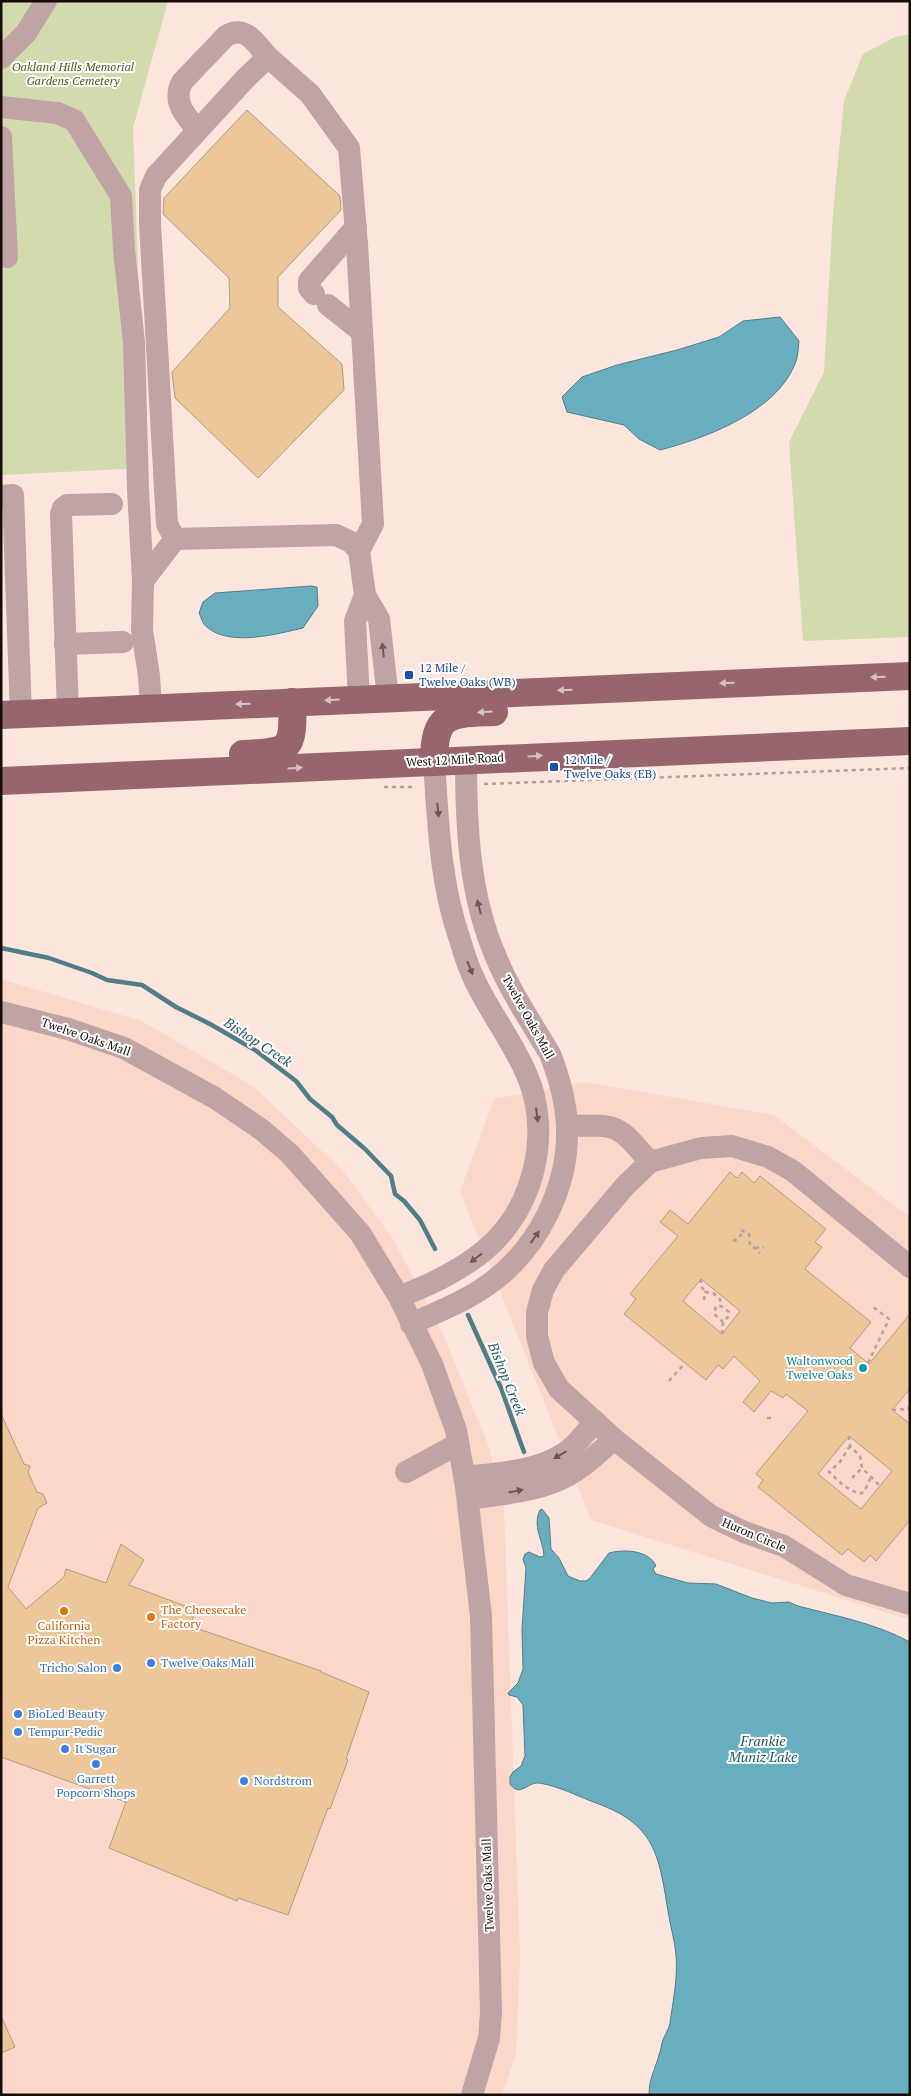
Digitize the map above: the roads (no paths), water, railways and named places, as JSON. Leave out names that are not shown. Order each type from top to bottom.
[{"type":"main road","points":[[8,720],[68,712],[147,708],[910,676]]},
{"type":"main road","points":[[434,762],[434,743],[439,728],[444,722],[458,714],[740,701],[846,678]]},
{"type":"main road","points":[[1,764],[275,752],[281,749],[291,738],[293,731],[292,702]]},
{"type":"main road","points":[[8,720],[110,725],[147,708]]},
{"type":"main road","points":[[583,754],[642,737],[899,725],[910,722]]},
{"type":"main road","name":"West 12 Mile Road","points":[[1,781],[910,741]]},
{"type":"street","points":[[1,58],[26,32],[46,1]]},
{"type":"street","points":[[198,130],[179,104],[178,88],[226,36],[233,32],[240,32],[247,34],[268,57],[310,94],[349,148],[356,227],[373,524],[358,551]]},
{"type":"street","points":[[175,539],[167,524],[150,223],[150,190],[156,176],[268,57]]},
{"type":"street","points":[[1,107],[57,113],[74,120],[121,196],[124,250],[134,342],[138,489],[143,581],[142,630],[149,676],[147,708]]},
{"type":"street","points":[[1,137],[7,257]]},
{"type":"street","points":[[356,227],[309,281],[309,288],[362,332]]},
{"type":"street","points":[[1,496],[12,495],[8,720]]},
{"type":"street","points":[[68,712],[61,514],[63,508],[67,505],[112,504]]},
{"type":"street","points":[[175,539],[336,535],[351,542],[358,551],[364,595],[355,621],[359,699]]},
{"type":"street","points":[[143,581],[175,539]]},
{"type":"street","points":[[364,595],[380,618],[388,698]]},
{"type":"street","points":[[65,644],[123,642]]},
{"type":"street","name":"Twelve Oaks Mall","points":[[412,1324],[489,1284],[523,1253],[545,1222],[557,1193],[567,1145],[567,1126],[560,1081],[550,1054],[504,976],[480,910],[474,882],[469,834],[466,760]]},
{"type":"street","points":[[399,1297],[428,1285],[469,1263],[498,1238],[517,1212],[530,1184],[538,1141],[537,1115],[532,1086],[521,1062],[476,983],[453,918],[445,883],[434,762]]},
{"type":"street","name":"Twelve Oaks Mall","points":[[1,1012],[68,1029],[124,1048],[215,1098],[262,1130],[290,1154],[360,1233],[399,1297],[432,1364],[456,1430],[466,1488],[481,1616],[491,2012],[489,2038],[472,2095]]},
{"type":"street","points":[[567,1126],[612,1126],[622,1131],[650,1162]]},
{"type":"street","name":"Huron Circle","points":[[910,1267],[793,1171],[768,1157],[732,1146],[701,1148],[650,1162],[625,1186],[554,1270],[543,1290],[537,1312],[537,1336],[544,1363],[559,1389],[614,1439],[712,1516],[744,1532],[784,1546],[846,1585],[910,1604]]},
{"type":"street","points":[[466,1488],[552,1460],[567,1452],[594,1421]]},
{"type":"street","points":[[466,1488],[539,1487],[567,1476],[586,1464],[614,1439]]},
{"type":"street","points":[[406,1472],[458,1444]]},
{"type":"water","points":[[780,317],[799,341],[795,364],[786,381],[756,409],[718,430],[660,450],[639,439],[624,425],[567,412],[562,397],[582,377],[617,365],[719,337],[743,321]]},
{"type":"water","points":[[317,587],[318,606],[303,628],[267,636],[240,638],[216,633],[203,623],[199,613],[203,602],[215,593]]},
{"type":"water","name":"Frankie Muniz Lake","points":[[542,1509],[549,1518],[551,1549],[559,1558],[568,1576],[580,1581],[586,1581],[590,1578],[609,1553],[622,1551],[636,1552],[653,1561],[656,1566],[653,1569],[656,1574],[688,1583],[716,1584],[752,1598],[772,1603],[789,1602],[869,1625],[910,1642],[910,2095],[649,2095],[651,2079],[670,2023],[676,1972],[675,1944],[661,1873],[651,1844],[631,1821],[616,1811],[546,1784],[535,1783],[517,1790],[510,1784],[510,1777],[521,1766],[525,1756],[523,1705],[517,1697],[508,1693],[518,1683],[523,1669],[522,1629],[526,1568],[523,1559],[525,1554],[529,1552],[540,1557],[544,1556],[537,1528],[538,1516]]},
{"type":"waterway","name":"Bishop Creek","points":[[1,948],[49,958],[107,980],[142,985],[176,1007],[255,1050],[296,1081],[310,1099],[332,1117],[337,1125],[365,1149],[391,1176],[395,1194],[404,1201],[420,1220],[435,1249]]},
{"type":"waterway","name":"Bishop Creek","points":[[468,1315],[501,1388],[524,1452]]},
{"type":"place","name":"12 Mile / Twelve Oaks (WB)","points":[[409,675]]},
{"type":"place","name":"12 Mile / Twelve Oaks (EB)","points":[[554,767]]},
{"type":"place","name":"Waltonwood Twelve Oaks","points":[[863,1368]]},
{"type":"place","name":"California Pizza Kitchen","points":[[64,1611]]},
{"type":"place","name":"The Cheesecake Factory","points":[[151,1617]]},
{"type":"place","name":"Twelve Oaks Mall","points":[[151,1663]]},
{"type":"place","name":"Tricho Salon","points":[[117,1668]]},
{"type":"place","name":"BioLed Beauty","points":[[18,1714]]},
{"type":"place","name":"Tempur-Pedic","points":[[18,1732]]},
{"type":"place","name":"It'Sugar","points":[[65,1749]]},
{"type":"place","name":"Garrett Popcorn Shops","points":[[96,1764]]},
{"type":"place","name":"Nordstrom","points":[[244,1781]]},
{"type":"park label","name":"Oakland Hills Memorial Gardens Cemetery","points":[[73,74]]}]
